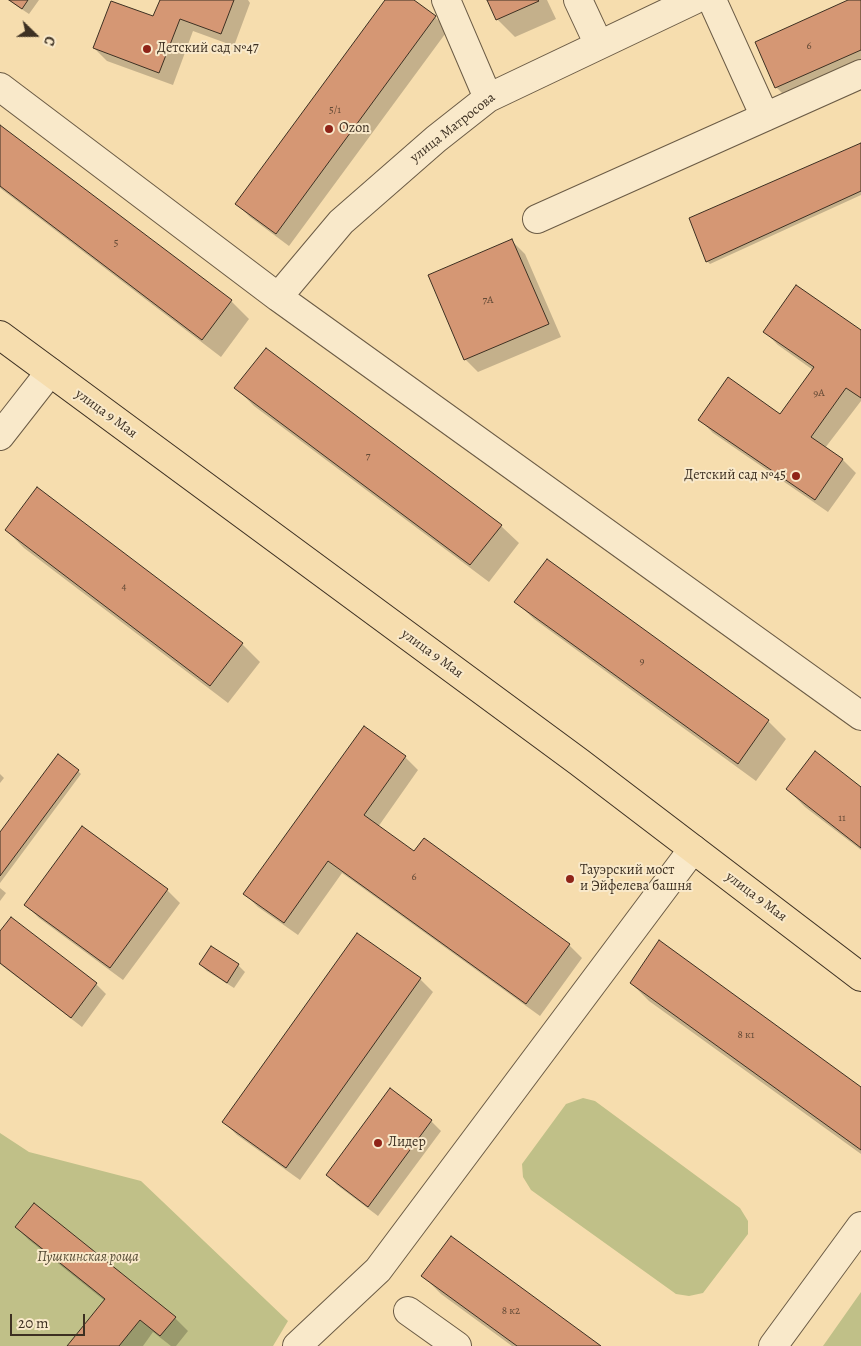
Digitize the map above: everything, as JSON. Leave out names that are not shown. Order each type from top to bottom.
[{"type":"main road","name":"улица 9 Мая","points":[[0,335],[571,756],[861,977]]},
{"type":"street","points":[[446,0],[488,98]]},
{"type":"street","points":[[578,0],[599,45]]},
{"type":"street","name":"улица Матросова","points":[[278,297],[341,222],[436,139],[488,98],[694,0]]},
{"type":"street","points":[[712,0],[765,117]]},
{"type":"street","points":[[537,219],[861,74]]},
{"type":"street","points":[[0,87],[278,297],[861,716]]},
{"type":"street","points":[[0,436],[50,372]]},
{"type":"street","points":[[305,1343],[378,1270],[693,849]]},
{"type":"street","points":[[773,1346],[861,1226]]},
{"type":"street","points":[[408,1311],[457,1346]]},
{"type":"green space","points":[[583,1098],[595,1101],[740,1208],[748,1221],[748,1234],[703,1293],[689,1296],[676,1294],[531,1190],[523,1177],[522,1164],[566,1104]]},
{"type":"green space","name":"Пушкинская роща","points":[[0,1133],[29,1152],[141,1181],[288,1321],[273,1346],[0,1346]]},
{"type":"green space","points":[[861,1292],[861,1346],[823,1346]]},
{"type":"building","points":[[9,0],[28,0],[22,9]]},
{"type":"building","points":[[160,0],[234,0],[221,34],[180,19],[159,73],[93,48],[111,1],[153,16]]},
{"type":"building","points":[[385,0],[414,0],[436,16],[276,234],[235,204]]},
{"type":"building","points":[[487,0],[538,0],[539,1],[496,20]]},
{"type":"building","points":[[848,0],[861,0],[861,50],[775,88],[755,42]]},
{"type":"building","points":[[0,125],[232,300],[202,340],[0,186]]},
{"type":"building","points":[[861,143],[861,191],[706,262],[689,218]]},
{"type":"building","points":[[512,239],[549,324],[464,360],[428,275]]},
{"type":"building","points":[[796,285],[861,330],[861,398],[846,388],[811,437],[843,459],[815,500],[698,420],[728,377],[780,414],[814,367],[763,332]]},
{"type":"building","points":[[266,348],[502,525],[470,565],[234,388]]},
{"type":"building","points":[[37,487],[243,643],[210,686],[5,530]]},
{"type":"building","points":[[547,559],[769,720],[738,764],[514,602]]},
{"type":"building","points":[[364,726],[406,756],[364,815],[414,851],[424,838],[570,944],[526,1004],[328,861],[284,923],[243,894]]},
{"type":"building","points":[[815,751],[861,787],[861,848],[786,789]]},
{"type":"building","points":[[58,754],[79,770],[0,876],[0,832]]},
{"type":"building","points":[[82,826],[168,889],[110,968],[24,905]]},
{"type":"building","points":[[11,917],[97,983],[71,1018],[0,963],[0,931]]},
{"type":"building","points":[[357,933],[421,978],[286,1168],[222,1122]]},
{"type":"building","points":[[659,940],[861,1087],[861,1150],[630,983]]},
{"type":"building","points":[[211,946],[239,964],[227,983],[199,964]]},
{"type":"building","points":[[390,1088],[432,1120],[368,1207],[326,1175]]},
{"type":"building","points":[[34,1203],[176,1317],[160,1336],[140,1320],[119,1346],[67,1346],[105,1299],[15,1227]]},
{"type":"building","points":[[451,1236],[601,1346],[517,1346],[421,1276]]},
{"type":"place","name":"Детский сад №47","points":[[147,49]]},
{"type":"place","name":"Ozon","points":[[329,129]]},
{"type":"place","name":"Детский сад №45","points":[[796,476]]},
{"type":"place","name":"Тауэрский мост и Эйфелева башня","points":[[570,879]]},
{"type":"place","name":"Лидер","points":[[378,1143]]}]
